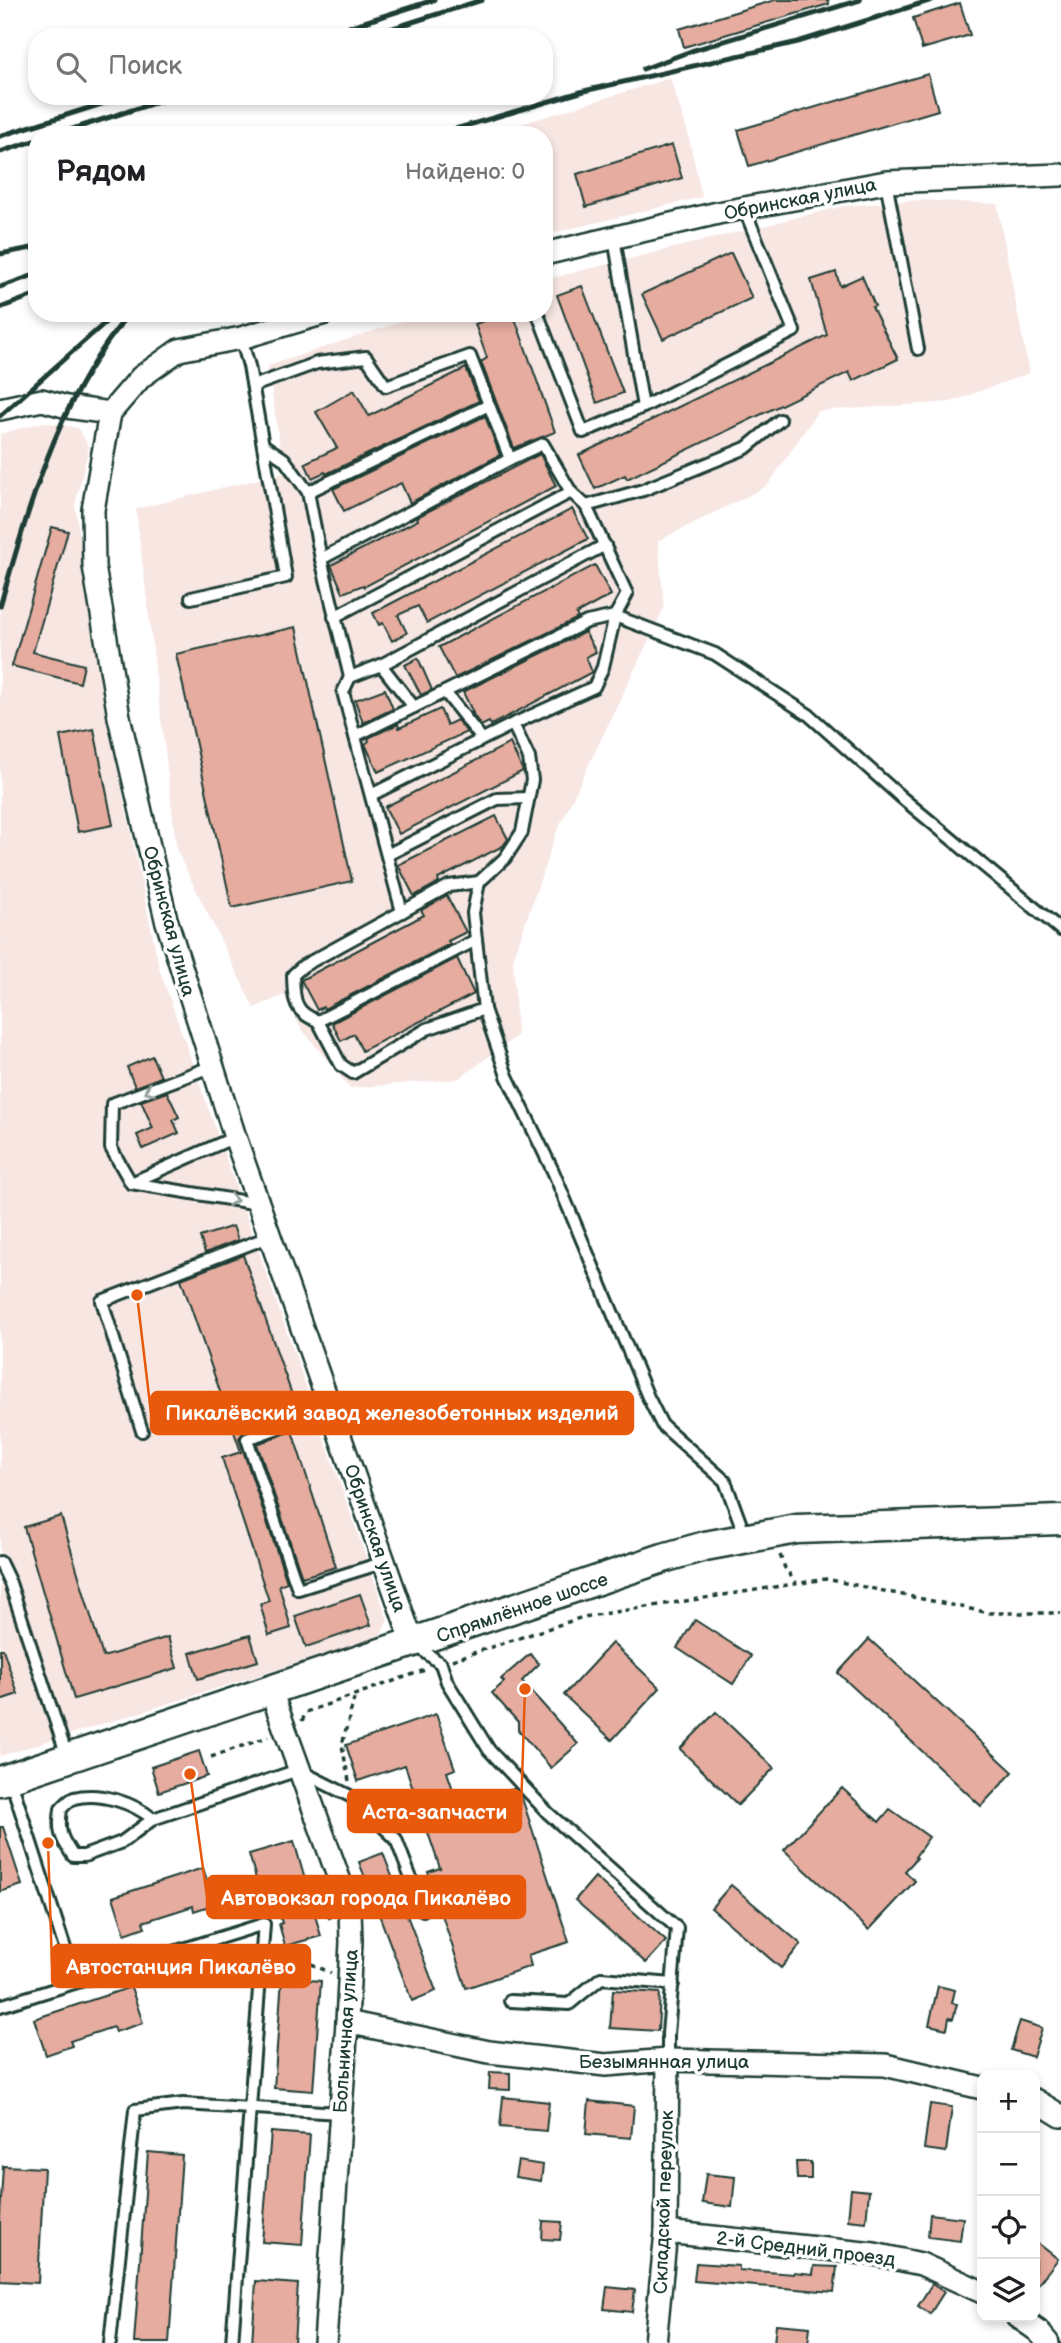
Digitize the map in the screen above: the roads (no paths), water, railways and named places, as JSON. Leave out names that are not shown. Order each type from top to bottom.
[{"type":"main road","name":"Спрямлённое шоссе","points":[[5,1780],[705,1546],[759,1535],[827,1527],[1061,1520]]},
{"type":"street","name":"Обринская улица","points":[[553,252],[744,208],[886,181],[1061,175]]},
{"type":"street","points":[[0,410],[42,400],[67,407],[110,413],[141,377],[179,350],[241,338],[295,322]]},
{"type":"street","name":"Обринская улица","points":[[110,413],[93,510],[94,566],[119,717],[166,919],[235,1137],[413,1644]]},
{"type":"street","name":"Больничная улица","points":[[271,1691],[350,1909],[347,2022],[325,2343]]},
{"type":"street","name":"Безымянная улица","points":[[347,2022],[502,2053],[606,2065],[668,2060],[885,2064],[977,2087]]},
{"type":"street","name":"Складской переулок","points":[[655,2343],[666,2231],[668,2060]]},
{"type":"street","points":[[1040,2103],[1061,2116]]},
{"type":"street","name":"2-й Средний проезд","points":[[666,2231],[874,2254],[921,2264],[977,2290]]},
{"type":"street","points":[[1026,2322],[1038,2330],[1048,2343]]},
{"type":"lane","points":[[886,181],[918,349]]},
{"type":"lane","points":[[541,322],[583,432],[643,407],[794,331],[744,208]]},
{"type":"lane","points":[[614,238],[643,407]]},
{"type":"lane","points":[[191,598],[286,577],[253,386],[241,338]]},
{"type":"lane","points":[[253,386],[317,363],[366,357],[386,386],[470,356],[510,459]]},
{"type":"lane","points":[[308,492],[489,405]]},
{"type":"lane","points":[[586,506],[643,490],[746,448],[780,420]]},
{"type":"lane","points":[[321,559],[510,459],[544,444],[572,492],[586,506],[627,594],[615,616],[603,667],[594,687],[371,795]]},
{"type":"lane","points":[[262,445],[284,459],[308,492],[334,617],[350,677],[343,692],[402,912]]},
{"type":"lane","points":[[334,617],[572,492]]},
{"type":"lane","points":[[350,677],[381,665],[605,545]]},
{"type":"lane","points":[[355,736],[587,622],[615,616],[715,654],[809,715],[901,797],[1061,930]]},
{"type":"lane","points":[[381,665],[414,707]]},
{"type":"lane","points":[[445,692],[482,739]]},
{"type":"lane","points":[[484,1009],[427,1029],[353,1073],[341,1065],[318,1021],[304,1016],[294,1001],[293,975],[303,966],[449,886],[479,881],[505,858],[522,832],[532,780],[529,758],[513,724]]},
{"type":"lane","points":[[387,855],[497,799],[528,798]]},
{"type":"lane","points":[[479,881],[473,913],[484,1009],[507,1076],[553,1171],[662,1425],[725,1481],[759,1535]]},
{"type":"lane","points":[[318,1021],[476,940]]},
{"type":"lane","points":[[131,1183],[111,1148],[112,1104],[213,1066]]},
{"type":"lane","points":[[131,1183],[235,1137]]},
{"type":"lane","points":[[131,1183],[259,1204]]},
{"type":"lane","points":[[142,1431],[102,1301],[271,1236]]},
{"type":"lane","points":[[331,1409],[247,1439],[298,1589],[385,1562]]},
{"type":"lane","points":[[0,1562],[10,1583],[68,1759]]},
{"type":"lane","points":[[413,1644],[440,1664],[447,1682],[489,1750],[548,1813],[677,1928],[667,2034],[668,2060]]},
{"type":"lane","points":[[153,1819],[122,1802],[97,1797],[72,1799],[61,1809],[59,1829],[73,1856],[84,1856],[122,1842],[153,1819],[298,1770],[352,1797],[396,1839],[423,1910]]},
{"type":"lane","points":[[5,1780],[76,1982]]},
{"type":"lane","points":[[0,2006],[264,1924],[232,2343]]},
{"type":"lane","points":[[510,2001],[569,2004],[601,1978],[673,1984]]},
{"type":"lane","points":[[110,2343],[135,2110],[183,2104],[341,2113]]},
{"type":"railway","points":[[345,28],[434,0]]},
{"type":"railway","points":[[393,28],[482,0]]},
{"type":"railway","points":[[643,69],[691,51],[860,0]]},
{"type":"railway","points":[[553,100],[798,42],[932,0]]},
{"type":"railway","points":[[32,126],[98,105]]},
{"type":"railway","points":[[82,126],[148,105]]},
{"type":"railway","points":[[465,126],[537,105]]},
{"type":"railway","points":[[0,136],[28,127]]},
{"type":"railway","points":[[0,152],[28,143]]},
{"type":"railway","points":[[0,254],[28,249]]},
{"type":"railway","points":[[0,287],[28,277]]},
{"type":"railway","points":[[0,308],[28,297]]},
{"type":"railway","points":[[0,416],[106,322]]},
{"type":"railway","points":[[0,606],[23,528],[65,415],[105,345],[123,322]]},
{"type":"place","name":"Пикалёвский завод железобетонных изделий","points":[[137,1295]]},
{"type":"place","name":"Аста-запчасти","points":[[525,1689]]},
{"type":"place","name":"Автовокзал города Пикалёво","points":[[190,1774]]},
{"type":"place","name":"Автостанция Пикалёво","points":[[48,1843]]}]
